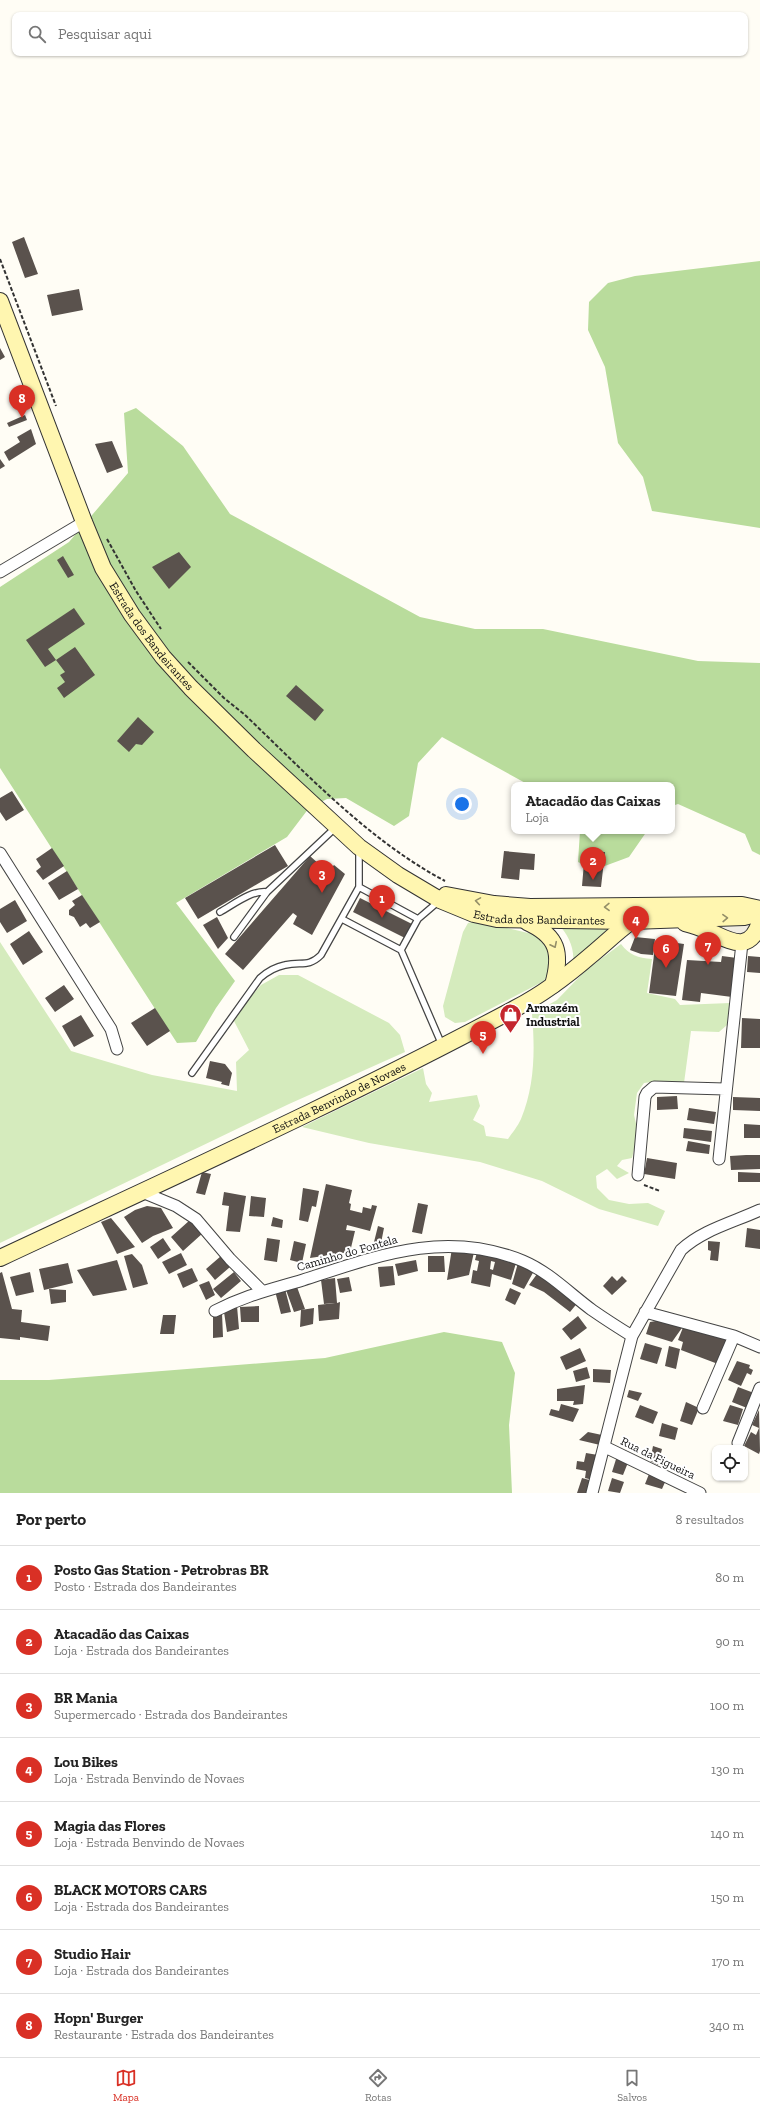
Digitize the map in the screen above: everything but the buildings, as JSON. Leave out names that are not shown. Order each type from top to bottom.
[{"type":"main road","name":"Estrada dos Bandeirantes","points":[[0,301],[84,522],[104,568],[132,616],[163,657],[191,688],[254,750],[359,847],[398,875],[440,900],[474,914],[497,919],[525,921],[632,921],[744,917],[760,913]]},
{"type":"main road","name":"Estrada dos Bandeirantes","points":[[420,888],[464,899],[508,905],[742,905],[760,909]]},
{"type":"main road","name":"Estrada Benvindo de Novaes","points":[[0,1258],[142,1192],[443,1047],[519,1006],[553,985],[589,958],[640,914],[660,906]]},
{"type":"main road","points":[[672,920],[706,930],[728,940],[742,943],[750,940],[760,922]]},
{"type":"main road","points":[[525,921],[540,928],[554,943],[558,960],[553,985]]},
{"type":"street","points":[[0,572],[84,522]]},
{"type":"street","points":[[0,853],[110,1029],[117,1049]]},
{"type":"street","points":[[719,1159],[725,1089],[742,943]]},
{"type":"street","points":[[638,1175],[645,1098],[650,1089],[654,1087],[725,1089]]},
{"type":"street","points":[[142,1192],[176,1206],[196,1219],[230,1259],[262,1291]]},
{"type":"street","points":[[592,1493],[605,1447],[632,1336],[681,1250],[689,1243],[705,1234],[760,1210]]},
{"type":"street","name":"Caminho do Fontela","points":[[215,1311],[240,1298],[385,1254],[447,1246],[469,1248],[521,1260],[533,1266],[592,1310],[632,1336]]},
{"type":"street","points":[[645,1312],[734,1336],[760,1347]]},
{"type":"street","points":[[703,1408],[734,1336]]},
{"type":"street","points":[[738,1443],[760,1388]]},
{"type":"street","name":"Rua da Figueira","points":[[605,1447],[700,1493]]},
{"type":"lane","points":[[234,937],[267,892],[337,826]]},
{"type":"lane","points":[[192,1073],[260,978],[272,968],[287,964],[306,964],[314,962],[321,955],[359,888],[359,847]]},
{"type":"lane","points":[[359,888],[418,919]]},
{"type":"lane","points":[[220,912],[261,891],[267,892]]},
{"type":"lane","points":[[401,950],[418,919],[440,900]]},
{"type":"lane","points":[[342,919],[401,950],[443,1047]]},
{"type":"path","points":[[0,259],[57,410]]},
{"type":"path","points":[[103,533],[136,591],[161,629]]},
{"type":"path","points":[[183,658],[224,698],[244,714],[376,836],[425,871],[446,882]]},
{"type":"path","points":[[638,1175],[644,1185],[660,1191]]},
{"type":"green space","points":[[760,261],[760,528],[652,511],[643,477],[618,443],[605,367],[588,330],[589,302],[608,283],[635,276]]},
{"type":"green space","points":[[136,408],[183,446],[230,514],[420,617],[475,629],[543,629],[698,661],[760,663],[760,855],[752,851],[745,834],[678,804],[675,805],[675,782],[524,782],[442,737],[418,763],[409,816],[394,826],[346,798],[327,799],[309,808],[287,837],[176,903],[235,981],[216,1008],[196,1042],[177,1043],[0,768],[0,587],[69,542],[128,473],[124,413]]},
{"type":"green space","points":[[580,834],[645,834],[629,857],[594,870],[578,862]]},
{"type":"green space","points":[[477,921],[541,936],[550,944],[553,966],[544,981],[465,1022],[455,1023],[445,1017],[443,1006],[463,932],[468,923]]},
{"type":"green space","points":[[558,924],[621,924],[573,964],[572,947],[565,932]]},
{"type":"green space","points":[[0,942],[71,1051],[152,1075],[237,1091],[236,1062],[249,1050],[234,1021],[246,1002],[261,985],[279,975],[298,975],[389,1023],[400,1035],[405,1052],[289,1104],[0,1243]]},
{"type":"green space","points":[[621,944],[627,951],[634,955],[652,959],[647,993],[675,999],[680,1005],[730,1003],[727,1025],[719,1032],[691,1031],[684,1083],[659,1081],[644,1083],[637,1093],[634,1115],[638,1132],[632,1158],[622,1160],[617,1166],[629,1173],[617,1179],[607,1169],[596,1176],[597,1188],[609,1200],[629,1204],[648,1203],[665,1211],[658,1226],[599,1209],[542,1181],[480,1162],[369,1143],[302,1127],[423,1068],[426,1084],[432,1093],[429,1102],[477,1095],[480,1106],[473,1120],[484,1126],[486,1136],[508,1139],[521,1119],[529,1093],[534,1054],[532,1014],[557,1000],[586,970]]},
{"type":"green space","points":[[444,1332],[502,1342],[515,1373],[509,1425],[512,1493],[0,1493],[0,1380],[49,1380],[325,1358]]},
{"type":"shaded area","points":[[705,924],[753,924],[745,939]]},
{"type":"place","name":"Hopn' Burger","points":[[22,418]]},
{"type":"place","name":"Atacadão das Caixas","points":[[593,880]]},
{"type":"place","name":"BR Mania","points":[[322,893]]},
{"type":"place","name":"Posto Gas Station - Petrobras BR","points":[[382,918]]},
{"type":"place","name":"Lou Bikes","points":[[636,939]]},
{"type":"place","name":"Studio Hair","points":[[708,965]]},
{"type":"place","name":"BLACK MOTORS CARS","points":[[666,968]]},
{"type":"place","name":"Armazém Industrial","points":[[510,1034]]},
{"type":"place","name":"Magia das Flores","points":[[483,1054]]}]
